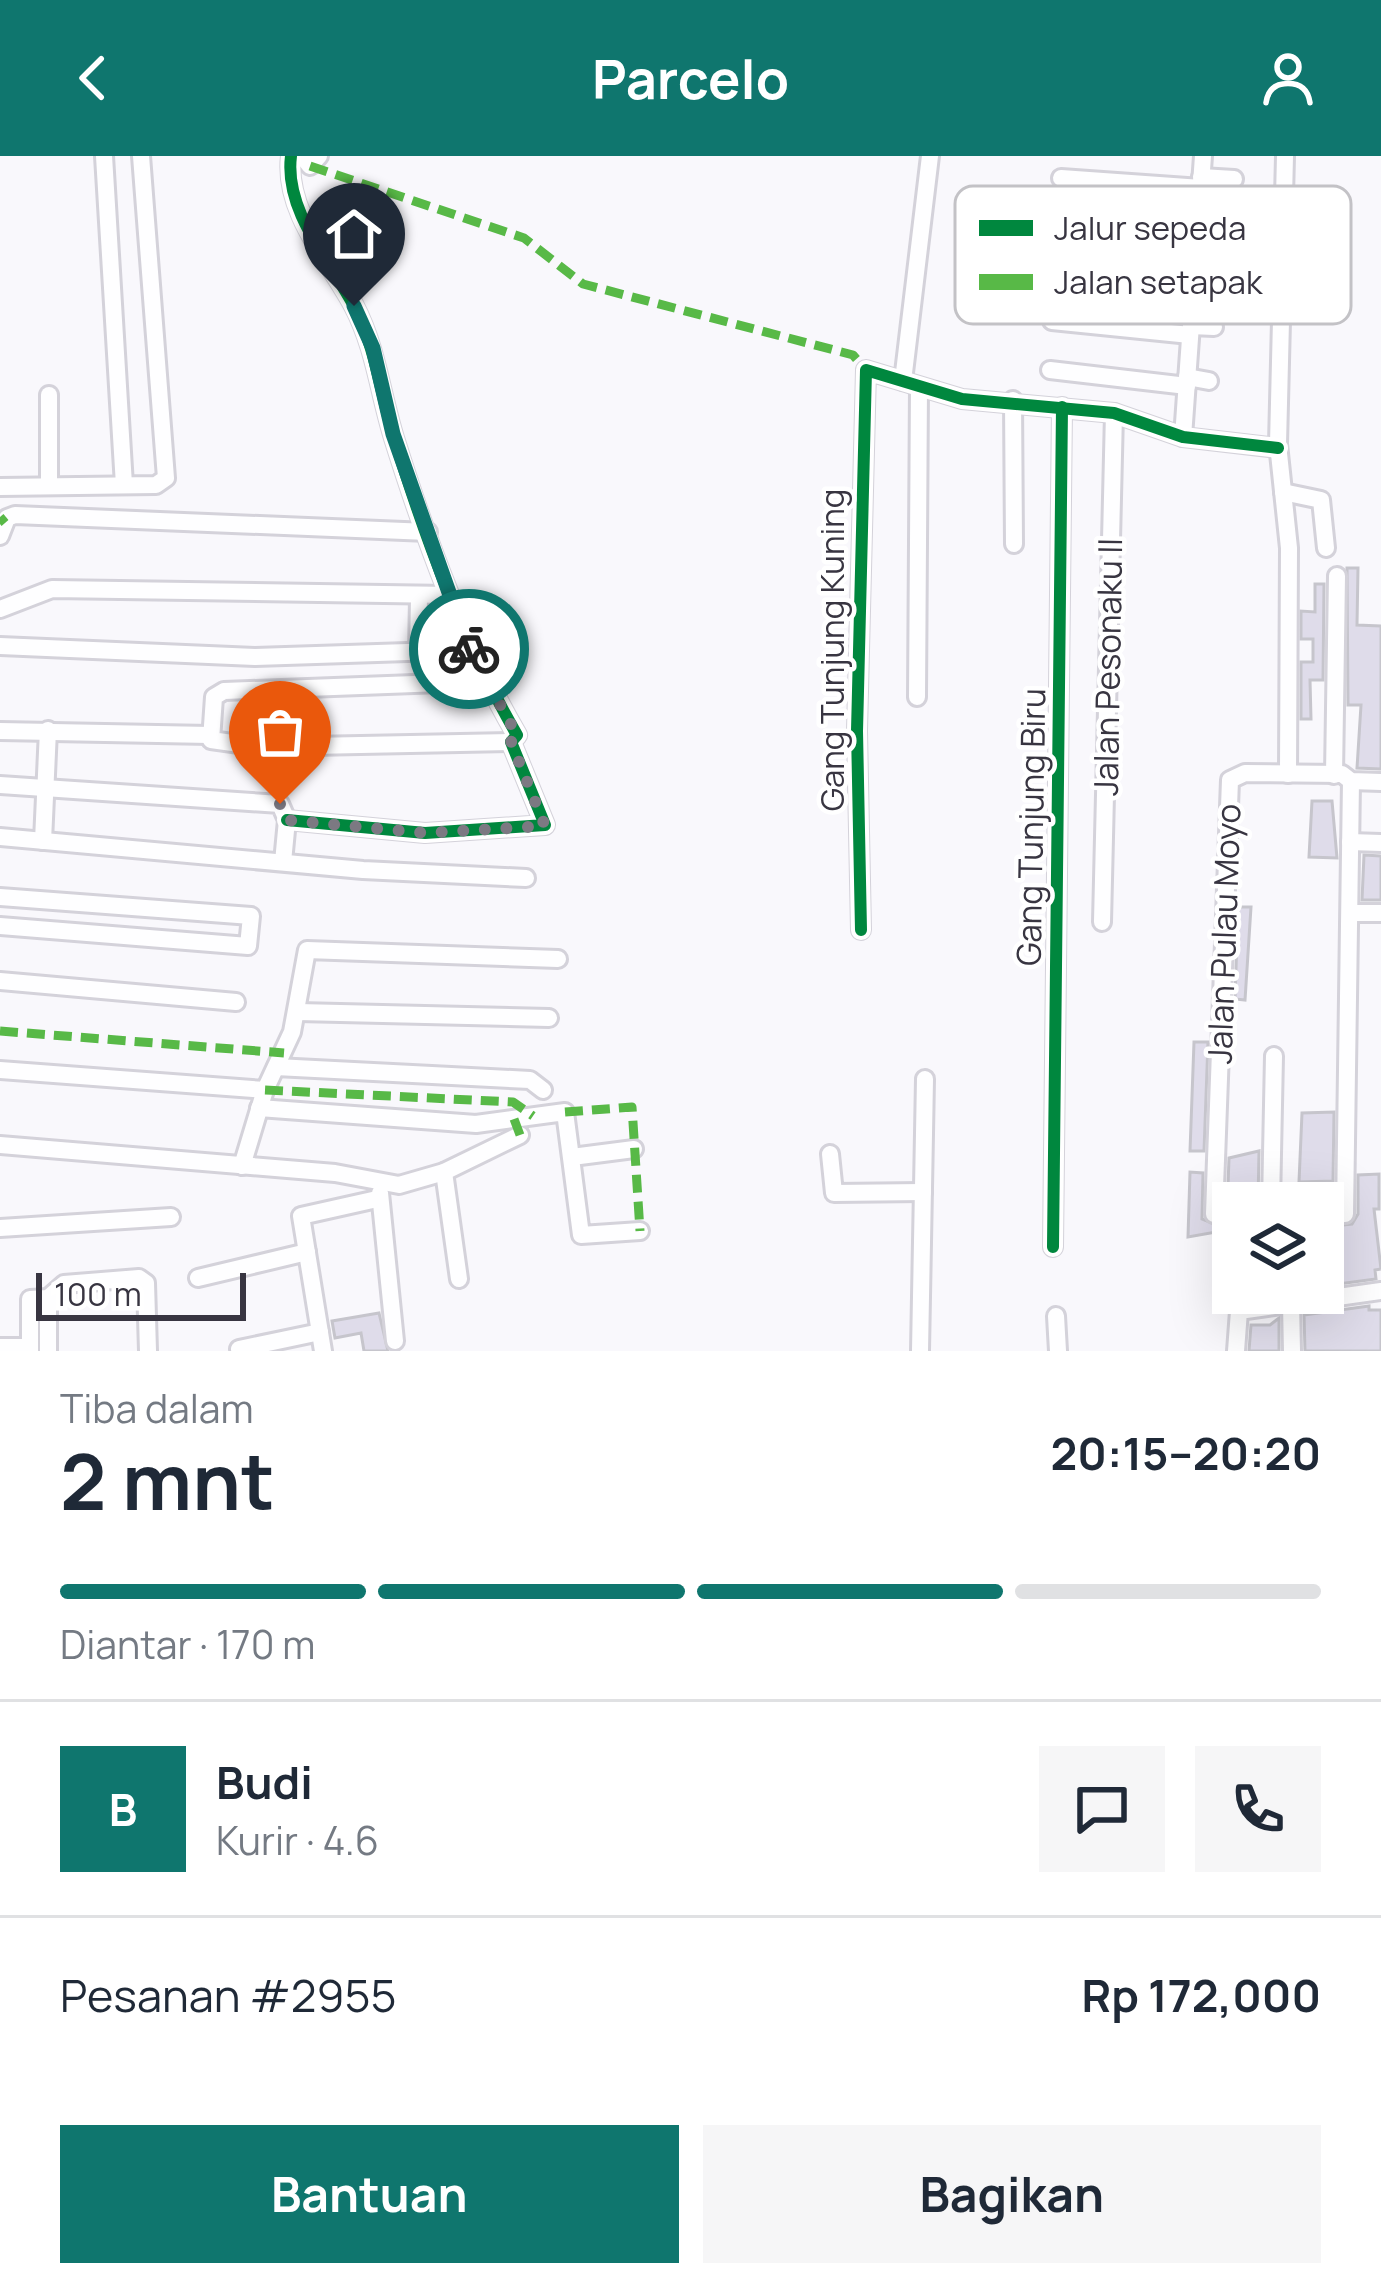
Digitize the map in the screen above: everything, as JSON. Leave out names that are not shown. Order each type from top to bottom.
[{"type":"street","points":[[104,156],[124,485]]},
{"type":"street","points":[[0,487],[156,484],[166,478],[141,156]]},
{"type":"street","points":[[291,156],[303,217],[373,348],[393,434],[470,650],[517,735],[511,742],[261,747],[217,744],[210,735],[214,698],[224,691],[441,683]]},
{"type":"street","points":[[302,156],[310,166],[319,156]]},
{"type":"street","points":[[917,697],[911,384],[930,156]]},
{"type":"street","points":[[1201,186],[1203,156]]},
{"type":"street","points":[[1284,186],[1285,156]]},
{"type":"street","points":[[1061,178],[1201,183],[1234,179]]},
{"type":"street","points":[[1098,324],[1214,327]]},
{"type":"street","points":[[1183,437],[1191,324]]},
{"type":"street","points":[[1281,324],[1278,448],[1289,548],[1288,774]]},
{"type":"street","name":"Gang Tunjung Kuning","points":[[861,930],[856,731],[866,370],[911,384]]},
{"type":"street","points":[[1050,370],[1209,381]]},
{"type":"street","points":[[911,384],[973,401],[1013,400],[1114,412],[1183,437],[1278,448]]},
{"type":"street","points":[[49,485],[50,395]]},
{"type":"street","points":[[1013,400],[1014,544]]},
{"type":"street","name":"Gang Tunjung Biru","points":[[1053,1247],[1062,407]]},
{"type":"street","name":"Jalan Pesonaku II","points":[[1102,922],[1114,412]]},
{"type":"street","points":[[1283,491],[1321,500],[1326,548]]},
{"type":"street","points":[[2,526],[15,515],[428,532]]},
{"type":"street","points":[[1337,576],[1351,913],[1344,1214]]},
{"type":"street","points":[[0,609],[52,590],[449,595]]},
{"type":"street","points":[[418,652],[419,598]]},
{"type":"street","points":[[0,646],[255,657],[470,650]]},
{"type":"street","points":[[43,841],[48,730]]},
{"type":"street","points":[[0,731],[210,735]]},
{"type":"street","points":[[287,820],[425,833],[542,828],[544,819],[511,742]]},
{"type":"street","name":"Jalan Pulau Moyo","points":[[1215,1182],[1229,785],[1242,773],[1381,782]]},
{"type":"street","points":[[0,785],[280,804],[287,820],[283,862]]},
{"type":"street","points":[[0,837],[526,878]]},
{"type":"street","points":[[1350,842],[1381,843]]},
{"type":"street","points":[[0,897],[251,916],[248,946],[0,926]]},
{"type":"street","points":[[1351,913],[1381,913]]},
{"type":"street","points":[[242,1166],[265,1090],[298,1012],[305,956],[312,949],[558,959]]},
{"type":"street","points":[[0,981],[236,1002]]},
{"type":"street","points":[[298,1012],[549,1018]]},
{"type":"street","points":[[1271,1182],[1274,1055]]},
{"type":"street","points":[[276,1067],[530,1080],[543,1090]]},
{"type":"street","points":[[0,1070],[265,1090]]},
{"type":"street","points":[[920,1351],[925,1079]]},
{"type":"street","points":[[259,1108],[476,1124],[566,1112],[581,1235],[640,1231]]},
{"type":"street","points":[[0,1145],[405,1185],[444,1172],[520,1135]]},
{"type":"street","points":[[572,1157],[634,1149]]},
{"type":"street","points":[[830,1154],[834,1193],[923,1192]]},
{"type":"street","points":[[444,1172],[459,1279]]},
{"type":"street","points":[[386,1182],[376,1199],[394,1341]]},
{"type":"street","points":[[323,1351],[301,1216],[376,1199]]},
{"type":"street","points":[[0,1228],[171,1216]]},
{"type":"street","points":[[198,1278],[307,1252]]},
{"type":"street","points":[[0,1347],[36,1350],[30,1299],[48,1298],[64,1284],[139,1278],[146,1283],[148,1351]]},
{"type":"street","points":[[1344,1297],[1381,1292]]},
{"type":"street","points":[[1237,1351],[1238,1314]]},
{"type":"street","points":[[1291,1314],[1292,1351]]},
{"type":"street","points":[[1056,1316],[1058,1351]]},
{"type":"street","points":[[239,1349],[320,1332]]},
{"type":"building","points":[[1347,568],[1358,568],[1357,625],[1381,626],[1381,769],[1357,768],[1361,705],[1348,705]]},
{"type":"building","points":[[1315,584],[1324,584],[1323,680],[1310,680],[1311,719],[1301,719],[1301,662],[1313,662],[1313,639],[1301,639],[1301,611],[1315,612]]},
{"type":"building","points":[[1312,801],[1332,801],[1337,858],[1309,857]]},
{"type":"building","points":[[1364,855],[1381,856],[1381,900],[1362,900]]},
{"type":"building","points":[[1238,907],[1251,907],[1245,1000],[1235,999]]},
{"type":"building","points":[[1194,1042],[1208,1042],[1204,1151],[1190,1151]]},
{"type":"building","points":[[1334,1112],[1333,1181],[1299,1182],[1302,1113]]},
{"type":"building","points":[[1259,1151],[1258,1182],[1228,1182],[1229,1158]]},
{"type":"building","points":[[1190,1172],[1203,1173],[1202,1219],[1212,1223],[1212,1233],[1188,1237]]},
{"type":"building","points":[[1379,1174],[1379,1209],[1374,1209],[1381,1269],[1375,1270],[1376,1279],[1344,1283],[1344,1225],[1352,1224],[1358,1214],[1358,1175]]},
{"type":"building","points":[[1369,1306],[1369,1310],[1381,1310],[1381,1351],[1305,1351],[1304,1315],[1344,1314],[1344,1309]]},
{"type":"building","points":[[379,1313],[388,1351],[364,1351],[361,1333],[335,1338],[332,1321]]},
{"type":"building","points":[[1279,1318],[1279,1351],[1249,1351],[1251,1325],[1270,1325]]},
{"type":"marked path","points":[[310,166],[524,238],[583,284],[853,355],[866,370]]},
{"type":"marked path","points":[[0,517],[5,523]]},
{"type":"marked path","points":[[418,653],[469,650]]},
{"type":"marked path","points":[[0,1031],[284,1053]]},
{"type":"marked path","points":[[265,1090],[513,1102],[533,1116]]},
{"type":"marked path","points":[[565,1112],[632,1107],[640,1231]]},
{"type":"marked path","points":[[514,1119],[520,1135]]},
{"type":"cycle path","points":[[287,820],[425,833],[545,825],[511,742],[517,735],[463,627],[433,552],[361,322],[302,216],[291,176],[291,156]]},
{"type":"cycle path","points":[[861,930],[857,731],[866,370],[962,399],[1114,413],[1183,437],[1278,448]]},
{"type":"cycle path","points":[[1053,1247],[1062,407]]},
{"type":"way so far","points":[[280,804],[287,820],[425,833],[545,826],[511,742],[517,735],[469,649]]},
{"type":"route","points":[[354,306],[373,348],[397,447],[469,649]]}]
